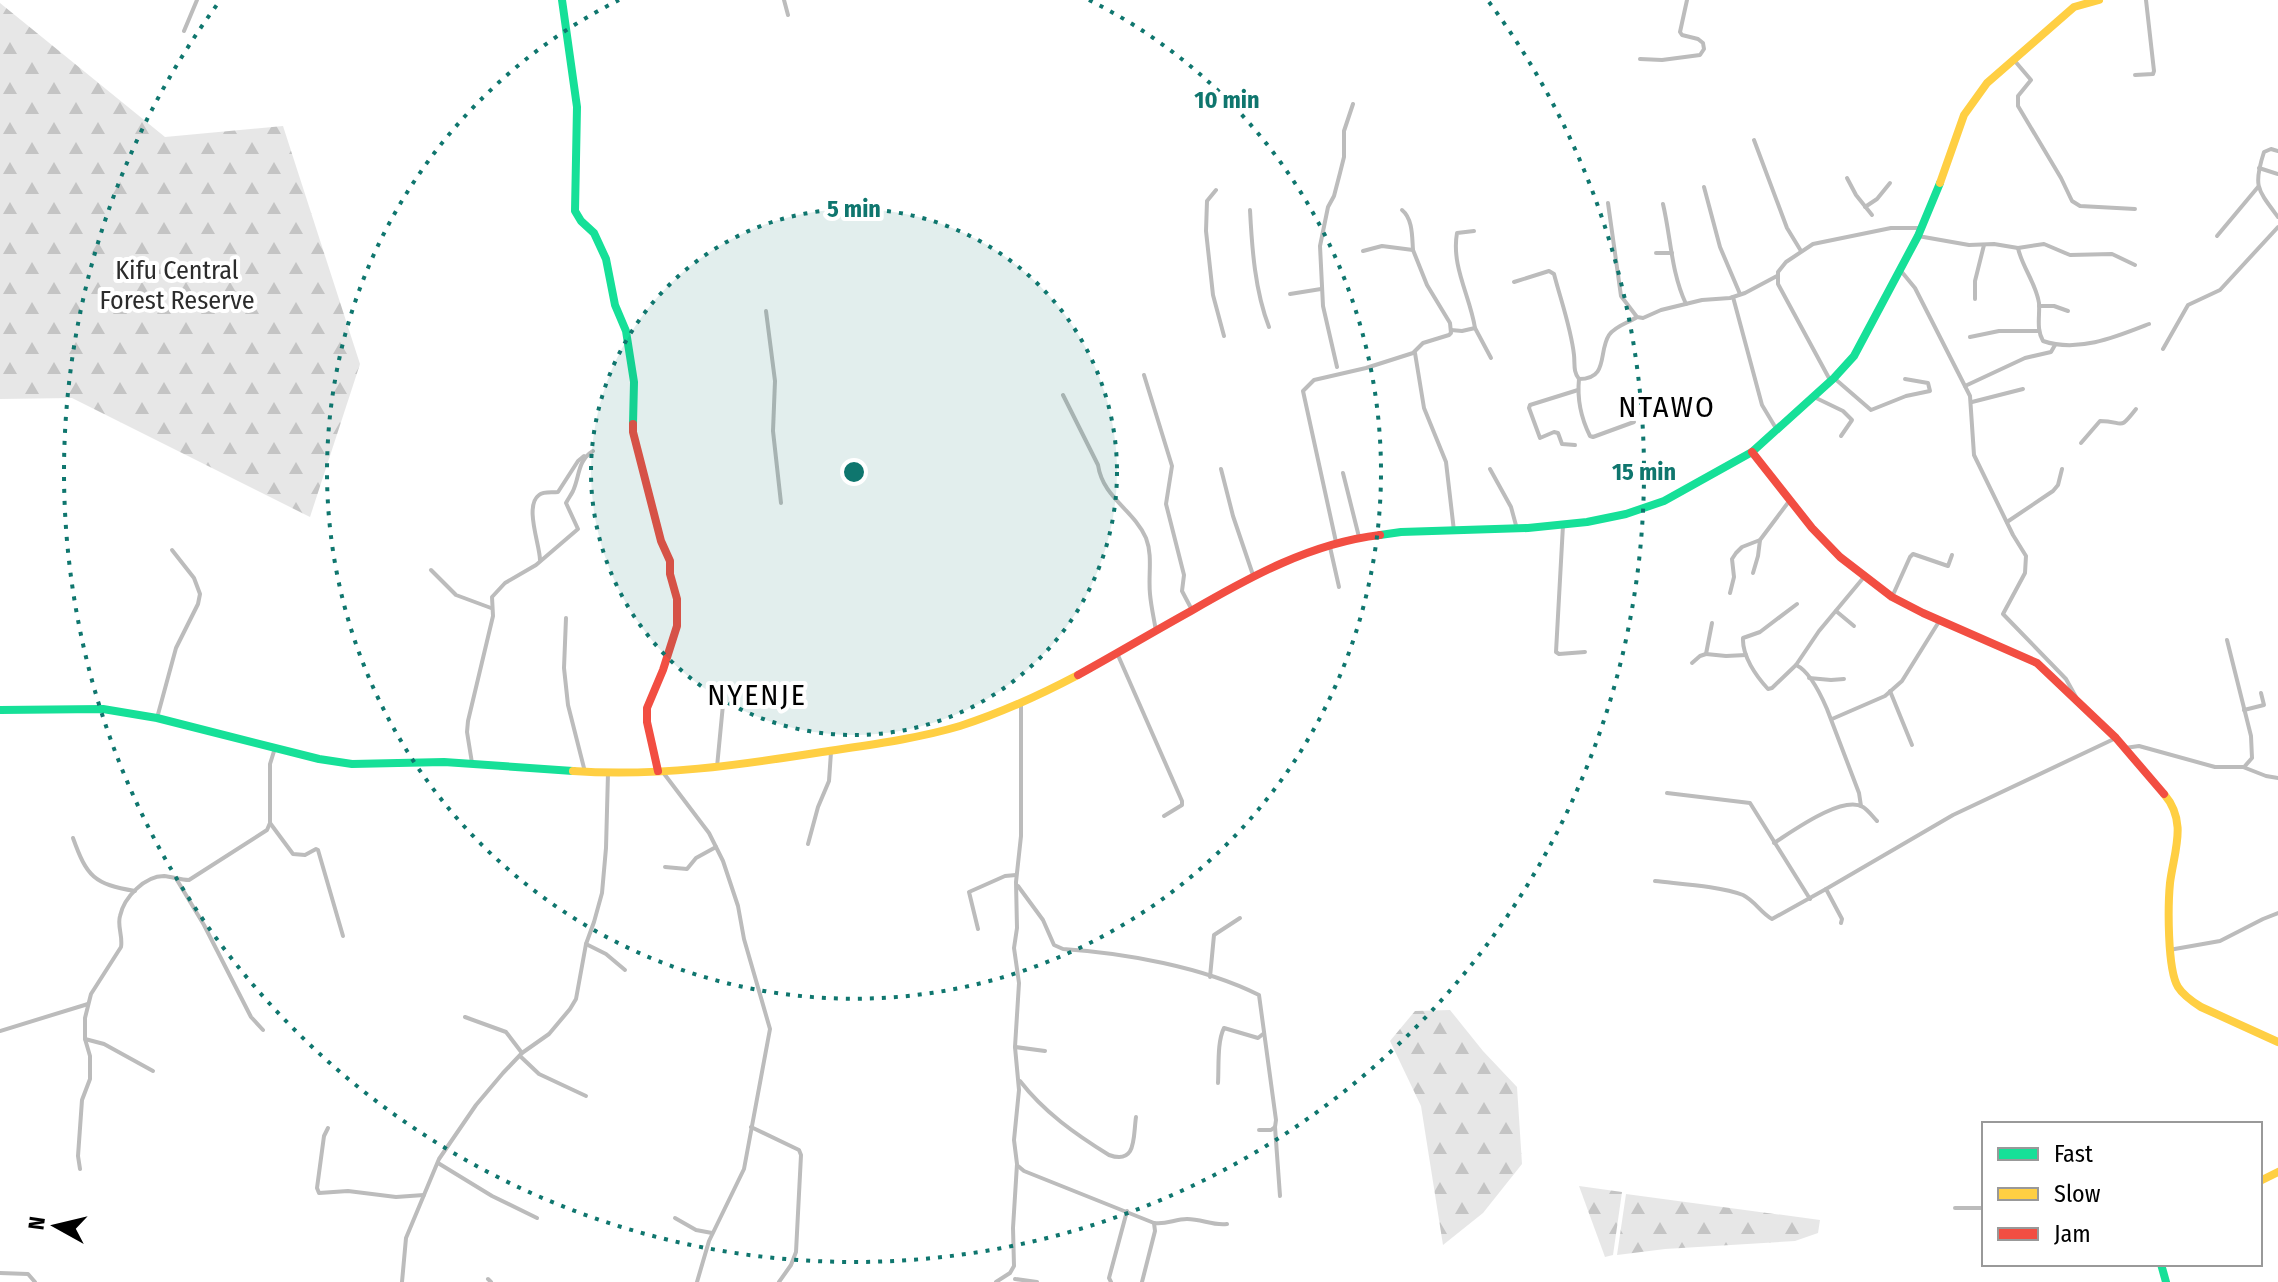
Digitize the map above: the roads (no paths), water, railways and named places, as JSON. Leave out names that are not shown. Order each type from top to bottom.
[{"type":"street","points":[[184,31],[197,0]]},
{"type":"street","points":[[562,0],[577,107],[575,211],[594,233],[606,259],[615,305],[626,331],[634,382],[633,432],[661,541],[670,561],[677,599],[677,626],[663,670],[647,705],[647,722],[660,771],[709,833],[716,847],[738,906],[744,939],[770,1029],[742,1175],[712,1233],[697,1282]]},
{"type":"street","points":[[784,0],[788,15]]},
{"type":"street","points":[[1640,59],[1693,57],[1702,53],[1703,43],[1680,32],[1687,0]]},
{"type":"street","points":[[0,710],[103,709],[157,718],[319,759],[352,764],[426,761],[608,773],[717,767],[831,752],[957,727],[1021,703],[1077,676],[1253,575],[1333,543],[1401,532],[1563,525],[1647,508],[1752,452],[1814,397],[1854,356],[1920,232],[1969,106],[1987,83],[2074,7],[2099,0]]},
{"type":"street","points":[[2135,75],[2153,74],[2154,71],[2146,0]]},
{"type":"street","points":[[2014,60],[2031,80],[2018,96],[2018,106],[2072,201],[2080,206],[2135,209]]},
{"type":"street","points":[[1337,367],[1323,306],[1320,246],[1328,207],[1344,157],[1344,131],[1353,104]]},
{"type":"street","points":[[1754,140],[1787,228],[1801,251]]},
{"type":"street","points":[[2278,151],[2271,149],[2264,152],[2256,180],[2278,217]]},
{"type":"street","points":[[2259,168],[2278,174]]},
{"type":"street","points":[[1847,178],[1872,215]]},
{"type":"street","points":[[1865,207],[1877,199],[1890,183]]},
{"type":"street","points":[[1704,187],[1720,247],[1740,295]]},
{"type":"street","points":[[2217,236],[2258,187]]},
{"type":"street","points":[[1216,190],[1207,201],[1206,231],[1213,295],[1224,336]]},
{"type":"street","points":[[1608,203],[1621,296],[1637,317]]},
{"type":"street","points":[[1663,204],[1676,279],[1686,304]]},
{"type":"street","points":[[1250,210],[1260,304],[1269,327]]},
{"type":"street","points":[[1339,587],[1303,391],[1314,380],[1415,353],[1423,343],[1449,335],[1451,330],[1441,305],[1421,273],[1413,250],[1407,214],[1402,210]]},
{"type":"street","points":[[2163,349],[2188,305],[2220,290],[2278,227]]},
{"type":"street","points":[[1905,379],[1928,383],[1930,391],[1906,396],[1871,410],[1832,380],[1778,284],[1777,276],[1786,262],[1813,244],[1891,228],[1969,245],[1994,244],[2018,248],[2044,244],[2070,255],[2112,254],[2135,265]]},
{"type":"street","points":[[1474,231],[1457,233],[1458,268],[1475,328],[1491,358]]},
{"type":"street","points":[[1975,299],[1975,281],[1984,245]]},
{"type":"street","points":[[1363,251],[1382,246],[1413,250]]},
{"type":"street","points":[[2018,248],[2036,292],[2039,331],[2043,341],[2077,346],[2121,336],[2149,324]]},
{"type":"street","points":[[1656,253],[1672,253]]},
{"type":"street","points":[[1514,282],[1549,271],[1554,274],[1568,324],[1583,419],[1592,437],[1634,422]]},
{"type":"street","points":[[1901,271],[1915,288],[1965,386],[1972,402],[1974,455],[2026,556],[2027,566],[2003,614],[2066,679],[2077,699]]},
{"type":"street","points":[[1579,379],[1594,376],[1599,371],[1611,332],[1637,317],[1643,318],[1686,304],[1740,295],[1777,276]]},
{"type":"street","points":[[1290,294],[1321,289]]},
{"type":"street","points":[[1733,297],[1759,397],[1777,430]]},
{"type":"street","points":[[2039,306],[2054,306],[2068,311]]},
{"type":"street","points":[[766,311],[775,381],[773,431],[781,503]]},
{"type":"street","points":[[1451,330],[1475,328]]},
{"type":"street","points":[[1970,337],[1999,331],[2039,331]]},
{"type":"street","points":[[1965,386],[2025,358],[2051,352],[2056,345]]},
{"type":"street","points":[[1415,353],[1424,408],[1446,462],[1454,531]]},
{"type":"street","points":[[1144,375],[1172,466],[1166,504],[1184,575],[1183,594],[1192,610]]},
{"type":"street","points":[[1972,402],[2023,389]]},
{"type":"street","points":[[1575,445],[1562,444],[1558,433],[1554,432],[1540,438],[1529,408],[1530,405],[1578,390]]},
{"type":"street","points":[[1063,395],[1098,465],[1104,485],[1145,536],[1150,552],[1150,593],[1156,631]]},
{"type":"street","points":[[1814,397],[1843,411],[1852,420],[1841,436]]},
{"type":"street","points":[[2081,443],[2100,421],[2126,424],[2136,409]]},
{"type":"street","points":[[540,560],[534,500],[543,492],[558,492],[578,461],[593,451]]},
{"type":"street","points":[[1752,452],[1821,538],[1864,577],[1892,597],[2037,663],[2125,748],[2170,801],[2178,821],[2169,894],[2169,950],[2173,980],[2190,1000],[2278,1042]]},
{"type":"street","points":[[472,763],[468,721],[493,616],[492,597],[508,581],[552,553],[578,529],[566,503],[574,489],[580,465],[587,455]]},
{"type":"street","points":[[1221,469],[1253,575]]},
{"type":"street","points":[[1490,469],[1511,507],[1517,529]]},
{"type":"street","points":[[2007,522],[2053,491],[2062,469]]},
{"type":"street","points":[[1343,473],[1359,537]]},
{"type":"street","points":[[1753,573],[1760,540],[1790,500]]},
{"type":"street","points":[[1563,525],[1556,652],[1585,652]]},
{"type":"street","points":[[1730,593],[1734,577],[1732,559],[1742,547],[1760,540]]},
{"type":"street","points":[[157,718],[176,648],[200,594],[194,578],[172,550]]},
{"type":"street","points":[[1892,597],[1913,554],[1948,566],[1952,555]]},
{"type":"street","points":[[431,570],[456,595],[491,608]]},
{"type":"street","points":[[1797,604],[1760,632],[1743,638],[1742,645],[1751,666],[1768,689],[1796,665],[1864,577]]},
{"type":"street","points":[[1836,611],[1854,626]]},
{"type":"street","points":[[566,618],[564,668],[568,705],[585,772]]},
{"type":"street","points":[[1832,719],[1885,696],[1909,672],[1940,620]]},
{"type":"street","points":[[1706,654],[1712,623]]},
{"type":"street","points":[[2227,640],[2251,736],[2252,758],[2243,767]]},
{"type":"street","points":[[1117,653],[1182,801],[1182,805],[1164,816]]},
{"type":"street","points":[[1692,663],[1706,654],[1746,655]]},
{"type":"street","points":[[1796,665],[1809,678],[1832,719],[1861,806]]},
{"type":"street","points":[[1809,678],[1844,679]]},
{"type":"street","points":[[1890,691],[1912,745]]},
{"type":"street","points":[[2244,710],[2264,705],[2261,693]]},
{"type":"street","points":[[717,767],[724,694]]},
{"type":"street","points":[[1021,703],[1021,836],[1016,875],[1017,928],[1014,948],[1019,983],[1015,1047],[1019,1090],[1014,1140],[1017,1164],[1012,1272],[1015,1280],[1037,1282]]},
{"type":"street","points":[[1655,881],[1731,892],[1754,902],[1772,919],[1953,815],[2116,738]]},
{"type":"street","points":[[2125,748],[2139,746],[2215,767],[2243,767],[2278,778]]},
{"type":"street","points":[[80,1169],[82,1100],[90,1079],[90,1056],[84,1023],[91,994],[119,952],[123,939],[119,917],[135,891],[152,878],[168,876],[189,880],[267,830],[270,823],[270,764],[275,748]]},
{"type":"street","points":[[808,844],[829,781],[831,752]]},
{"type":"street","points":[[402,1282],[406,1238],[437,1162],[476,1105],[521,1054],[549,1034],[573,1005],[586,944],[602,893],[608,773]]},
{"type":"street","points":[[1667,793],[1750,803],[1810,899]]},
{"type":"street","points":[[1774,843],[1827,810],[1861,806],[1877,821]]},
{"type":"street","points":[[270,823],[293,854],[305,855],[318,850],[343,936]]},
{"type":"street","points":[[73,838],[83,863],[99,882],[135,891]]},
{"type":"street","points":[[665,867],[687,869],[696,858],[716,847]]},
{"type":"street","points":[[978,929],[969,895],[971,890],[1007,875],[1016,875]]},
{"type":"street","points":[[176,879],[204,925],[251,1017],[263,1030]]},
{"type":"street","points":[[1016,885],[1043,920],[1054,945],[1063,949],[1131,956],[1188,969],[1259,995],[1274,1104],[1280,1196]]},
{"type":"street","points":[[1826,889],[1842,919],[1841,923]]},
{"type":"street","points":[[2169,950],[2220,941],[2278,913]]},
{"type":"street","points":[[1210,977],[1214,935],[1240,918]]},
{"type":"street","points":[[586,944],[606,954],[625,970]]},
{"type":"street","points":[[0,1031],[88,1004]]},
{"type":"street","points":[[465,1017],[506,1032],[539,1074],[586,1096]]},
{"type":"street","points":[[1218,1083],[1224,1028],[1258,1038],[1263,1034]]},
{"type":"street","points":[[85,1039],[104,1044],[153,1071]]},
{"type":"street","points":[[1015,1047],[1045,1051]]},
{"type":"street","points":[[1018,1079],[1061,1124],[1117,1158],[1124,1157],[1133,1148],[1136,1117]]},
{"type":"street","points":[[751,1127],[800,1151],[796,1252],[779,1282]]},
{"type":"street","points":[[1259,1130],[1275,1127]]},
{"type":"street","points":[[328,1128],[324,1136],[317,1188],[319,1193],[348,1191],[389,1197],[424,1195]]},
{"type":"street","points":[[437,1162],[492,1196],[537,1218]]},
{"type":"street","points":[[1017,1164],[1024,1171],[1154,1223],[1166,1224],[1182,1219],[1227,1224]]},
{"type":"street","points":[[1955,1208],[1982,1208]]},
{"type":"street","points":[[1111,1282],[1109,1278],[1127,1211]]},
{"type":"street","points":[[675,1218],[696,1230],[712,1233]]},
{"type":"street","points":[[1142,1282],[1155,1231],[1154,1223]]},
{"type":"street","points":[[996,1282],[1012,1272]]},
{"type":"street","points":[[0,1273],[28,1274],[35,1282]]},
{"type":"district","name":"NTAWO","points":[[1667,407]]},
{"type":"district","name":"NYENJE","points":[[757,695]]},
{"type":"park label","name":"Kifu Central Forest Reserve","points":[[177,285]]}]
